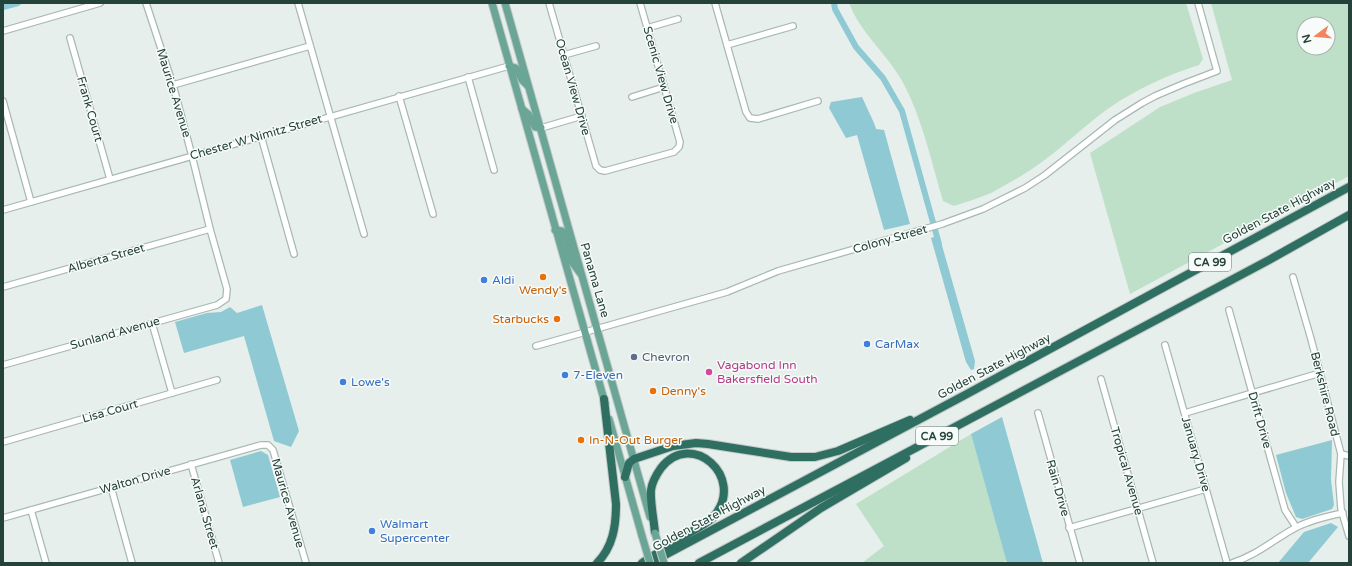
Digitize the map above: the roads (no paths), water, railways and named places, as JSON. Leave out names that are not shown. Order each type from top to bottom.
[{"type":"highway","name":"Golden State Highway","points":[[650,563],[965,395],[1349,187]]},
{"type":"highway","name":"CA 99","points":[[699,563],[1262,264],[1349,215]]},
{"type":"highway","points":[[625,477],[629,464],[634,459],[673,446],[696,443],[791,457],[803,458],[821,456],[838,451],[965,395]]},
{"type":"highway","points":[[597,563],[606,552],[611,542],[616,518],[616,504],[604,400]]},
{"type":"highway","points":[[741,563],[822,508],[974,416]]},
{"type":"highway","points":[[642,563],[710,521],[719,510],[724,497],[723,483],[718,470],[709,460],[696,454],[688,453],[676,456],[666,462],[657,473],[651,491],[655,532]]},
{"type":"highway","points":[[702,563],[725,549]]},
{"type":"main road","name":"Panama Lane","points":[[492,3],[650,563]]},
{"type":"main road","name":"Panama Lane","points":[[505,3],[664,563]]},
{"type":"main road","points":[[509,66],[516,68],[522,80],[529,86]]},
{"type":"main road","points":[[522,109],[529,115],[536,127],[541,128]]},
{"type":"main road","points":[[555,230],[562,231],[564,233],[572,262],[582,276]]},
{"type":"street","points":[[3,31],[100,3]]},
{"type":"street","name":"Maurice Avenue","points":[[146,3],[192,156],[227,289],[226,299]]},
{"type":"street","points":[[298,3],[364,234]]},
{"type":"street","name":"Ocean View Drive","points":[[549,3],[596,166],[600,170]]},
{"type":"street","name":"Scenic View Drive","points":[[600,170],[605,171],[674,152],[680,142],[640,3]]},
{"type":"street","points":[[715,3],[746,112],[750,118],[758,119],[818,101]]},
{"type":"street","name":"Colony Street","points":[[536,346],[722,294],[778,271],[942,224],[983,209],[1025,188],[1045,175],[1115,120],[1142,103],[1183,84],[1217,71],[1198,3]]},
{"type":"street","points":[[647,28],[678,19]]},
{"type":"street","points":[[727,45],[793,26]]},
{"type":"street","name":"Frank Court","points":[[70,38],[110,179]]},
{"type":"street","points":[[172,86],[310,46]]},
{"type":"street","points":[[564,56],[596,46]]},
{"type":"street","name":"Chester W Nimitz Street","points":[[3,210],[399,96],[509,66]]},
{"type":"street","points":[[468,77],[494,170]]},
{"type":"street","points":[[632,97],[664,88]]},
{"type":"street","points":[[399,96],[432,214]]},
{"type":"street","points":[[3,101],[32,202]]},
{"type":"street","points":[[541,128],[582,116]]},
{"type":"street","points":[[261,136],[294,254]]},
{"type":"street","name":"Alberta Street","points":[[3,287],[210,229]]},
{"type":"street","name":"Berkshire Road","points":[[1293,277],[1341,454],[1339,482],[1343,513],[1349,536]]},
{"type":"street","name":"Sunland Avenue","points":[[3,365],[217,305],[226,299]]},
{"type":"street","name":"Drift Drive","points":[[1229,310],[1286,510],[1296,528]]},
{"type":"street","points":[[152,323],[172,393]]},
{"type":"street","name":"January Drive","points":[[1165,345],[1227,563]]},
{"type":"street","points":[[1185,413],[1320,373]]},
{"type":"street","name":"Tropical Avenue","points":[[1101,379],[1153,563]]},
{"type":"street","name":"Lisa Court","points":[[3,442],[217,380]]},
{"type":"street","name":"Rain Drive","points":[[1038,413],[1080,563]]},
{"type":"street","name":"Walton Drive","points":[[3,518],[261,444],[268,445]]},
{"type":"street","name":"Maurice Avenue","points":[[268,445],[273,450],[306,563]]},
{"type":"street","points":[[1341,454],[1349,456]]},
{"type":"street","name":"Arlana Street","points":[[191,464],[219,563]]},
{"type":"street","points":[[111,487],[132,563]]},
{"type":"street","points":[[1070,528],[1206,489]]},
{"type":"street","points":[[31,510],[46,563]]},
{"type":"street","points":[[1232,563],[1259,552],[1296,528],[1328,516],[1343,513]]},
{"type":"water","points":[[862,97],[876,129],[884,130],[910,224],[884,230],[857,135],[846,138],[829,108],[831,102]]},
{"type":"water","points":[[939,235],[975,361],[974,369],[971,370],[966,362],[931,238]]},
{"type":"water","points":[[262,305],[299,431],[291,447],[274,441],[244,336],[184,353],[175,322],[207,313],[221,312],[230,307],[237,313]]},
{"type":"water","points":[[1002,417],[1043,563],[1007,563],[971,434]]},
{"type":"water","points":[[1332,440],[1331,480],[1334,505],[1332,509],[1302,519],[1296,517],[1286,493],[1276,455]]},
{"type":"water","points":[[261,451],[268,455],[280,497],[243,507],[230,460]]},
{"type":"water","points":[[1331,523],[1338,527],[1308,563],[1278,563],[1304,532]]},
{"type":"waterway","points":[[3,7],[18,3]]},
{"type":"waterway","points":[[834,3],[835,9],[856,47],[883,78],[902,111],[939,244]]},
{"type":"place","name":"Wendy's","points":[[543,277]]},
{"type":"place","name":"Aldi","points":[[484,280]]},
{"type":"place","name":"Starbucks","points":[[557,319]]},
{"type":"place","name":"CarMax","points":[[867,344]]},
{"type":"place","name":"Chevron","points":[[634,357]]},
{"type":"place","name":"Vagabond Inn Bakersfield South","points":[[709,372]]},
{"type":"place","name":"7-Eleven","points":[[565,375]]},
{"type":"place","name":"Lowe's","points":[[343,382]]},
{"type":"place","name":"Denny's","points":[[653,391]]},
{"type":"place","name":"In-N-Out Burger","points":[[581,440]]},
{"type":"place","name":"Walmart Supercenter","points":[[372,531]]}]
